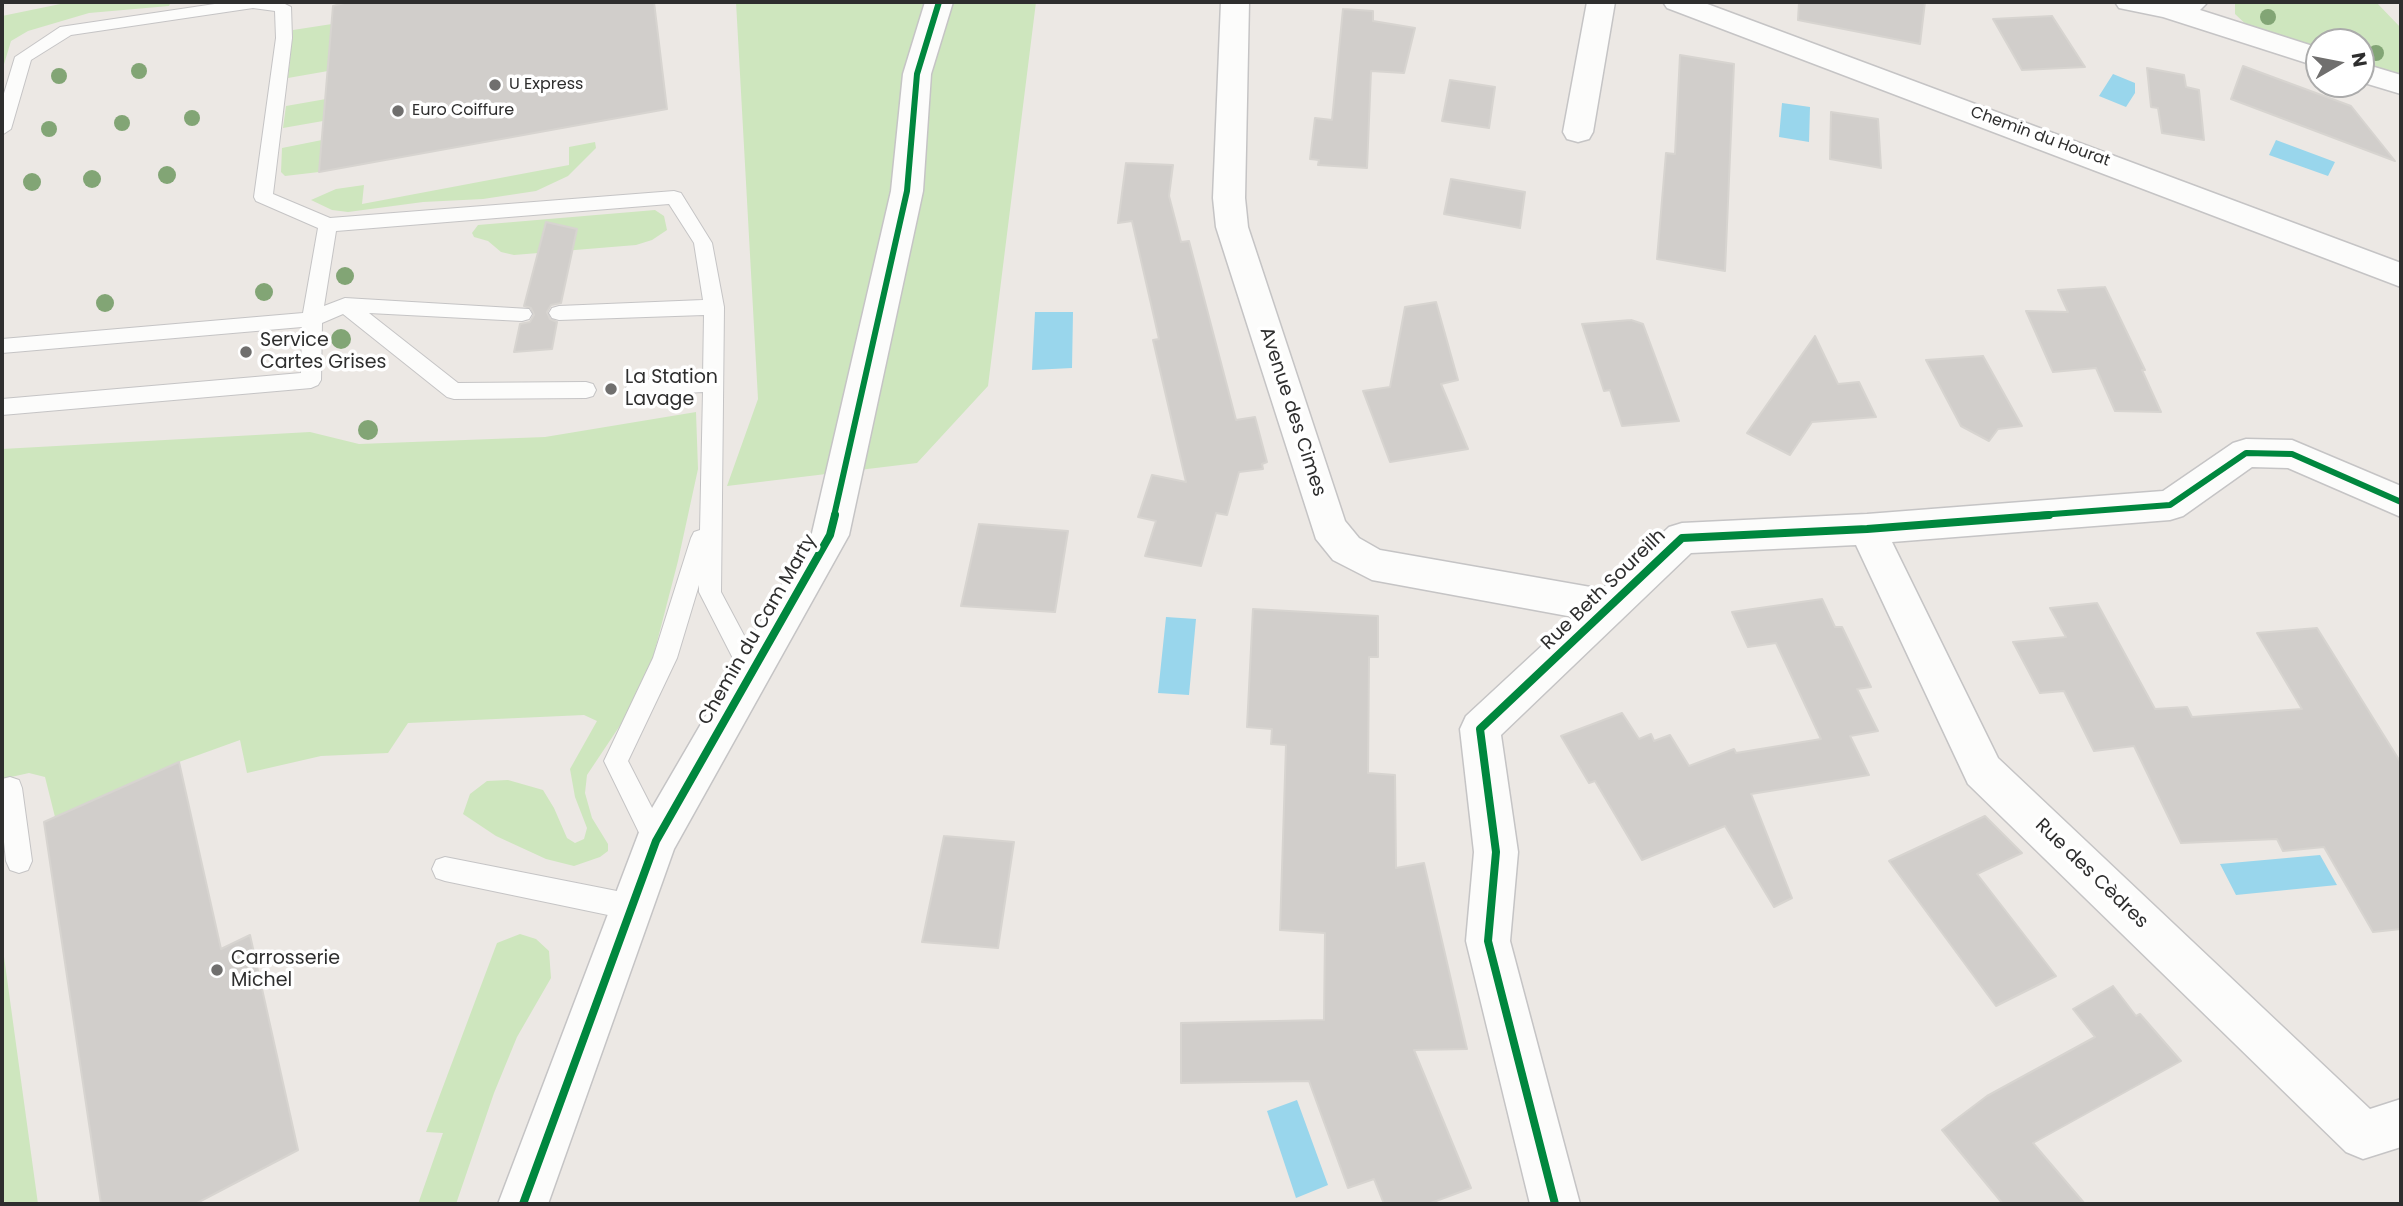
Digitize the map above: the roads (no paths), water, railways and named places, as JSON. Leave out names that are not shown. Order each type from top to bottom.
[{"type":"street","name":"Chemin du Cam Marty","points":[[523,1204],[656,841],[830,536],[907,191],[917,74],[939,2]]},
{"type":"street","name":"Avenue des Cimes","points":[[1235,2],[1229,198],[1232,227],[1329,528],[1346,549],[1372,564],[1609,607]]},
{"type":"street","points":[[1578,132],[1601,2]]},
{"type":"street","name":"Chemin du Hourat","points":[[1677,2],[2401,275]]},
{"type":"street","points":[[2129,2],[2168,9],[2305,53]]},
{"type":"street","points":[[2168,9],[2204,2]]},
{"type":"street","points":[[2375,77],[2401,85]]},
{"type":"street","name":"Rue Beth Soureilh","points":[[1555,1204],[1488,941],[1496,852],[1480,729],[1682,538],[1867,529],[2170,505],[2246,453],[2292,454],[2401,502]]},
{"type":"street","name":"Rue des Cèdres","points":[[1867,529],[1983,771],[2363,1135],[2401,1123]]},
{"type":"lane","points":[[2,128],[23,57],[66,31],[253,3],[283,7],[284,38],[263,197],[327,225],[674,197],[703,243],[714,307],[709,592],[752,673]]},
{"type":"lane","points":[[2,407],[311,380],[312,319],[327,225]]},
{"type":"lane","points":[[345,305],[454,391],[586,390]]},
{"type":"lane","points":[[2,346],[312,319],[345,305],[522,314]]},
{"type":"lane","points":[[559,313],[714,307]]},
{"type":"lane","points":[[636,388],[712,384]]},
{"type":"lane","points":[[656,841],[616,761],[665,658],[709,515]]},
{"type":"lane","points":[[2,790],[10,788],[19,861]]},
{"type":"lane","points":[[444,870],[632,907]]},
{"type":"water","points":[[2113,74],[2135,83],[2135,93],[2126,107],[2099,96]]},
{"type":"water","points":[[1782,103],[1810,107],[1809,142],[1779,137]]},
{"type":"water","points":[[2276,140],[2335,162],[2328,176],[2269,155]]},
{"type":"water","points":[[1035,312],[1073,312],[1072,368],[1032,370]]},
{"type":"water","points":[[1166,617],[1196,619],[1189,695],[1158,693]]},
{"type":"water","points":[[2320,855],[2337,885],[2236,895],[2220,864]]},
{"type":"water","points":[[1297,1100],[1328,1185],[1296,1198],[1267,1111]]},
{"type":"place","name":"U Express","points":[[495,85]]},
{"type":"place","name":"Euro Coiffure","points":[[398,111]]},
{"type":"place","name":"Service Cartes Grises","points":[[246,352]]},
{"type":"place","name":"La Station Lavage","points":[[611,389]]},
{"type":"place","name":"Carrosserie Michel","points":[[217,970]]}]
